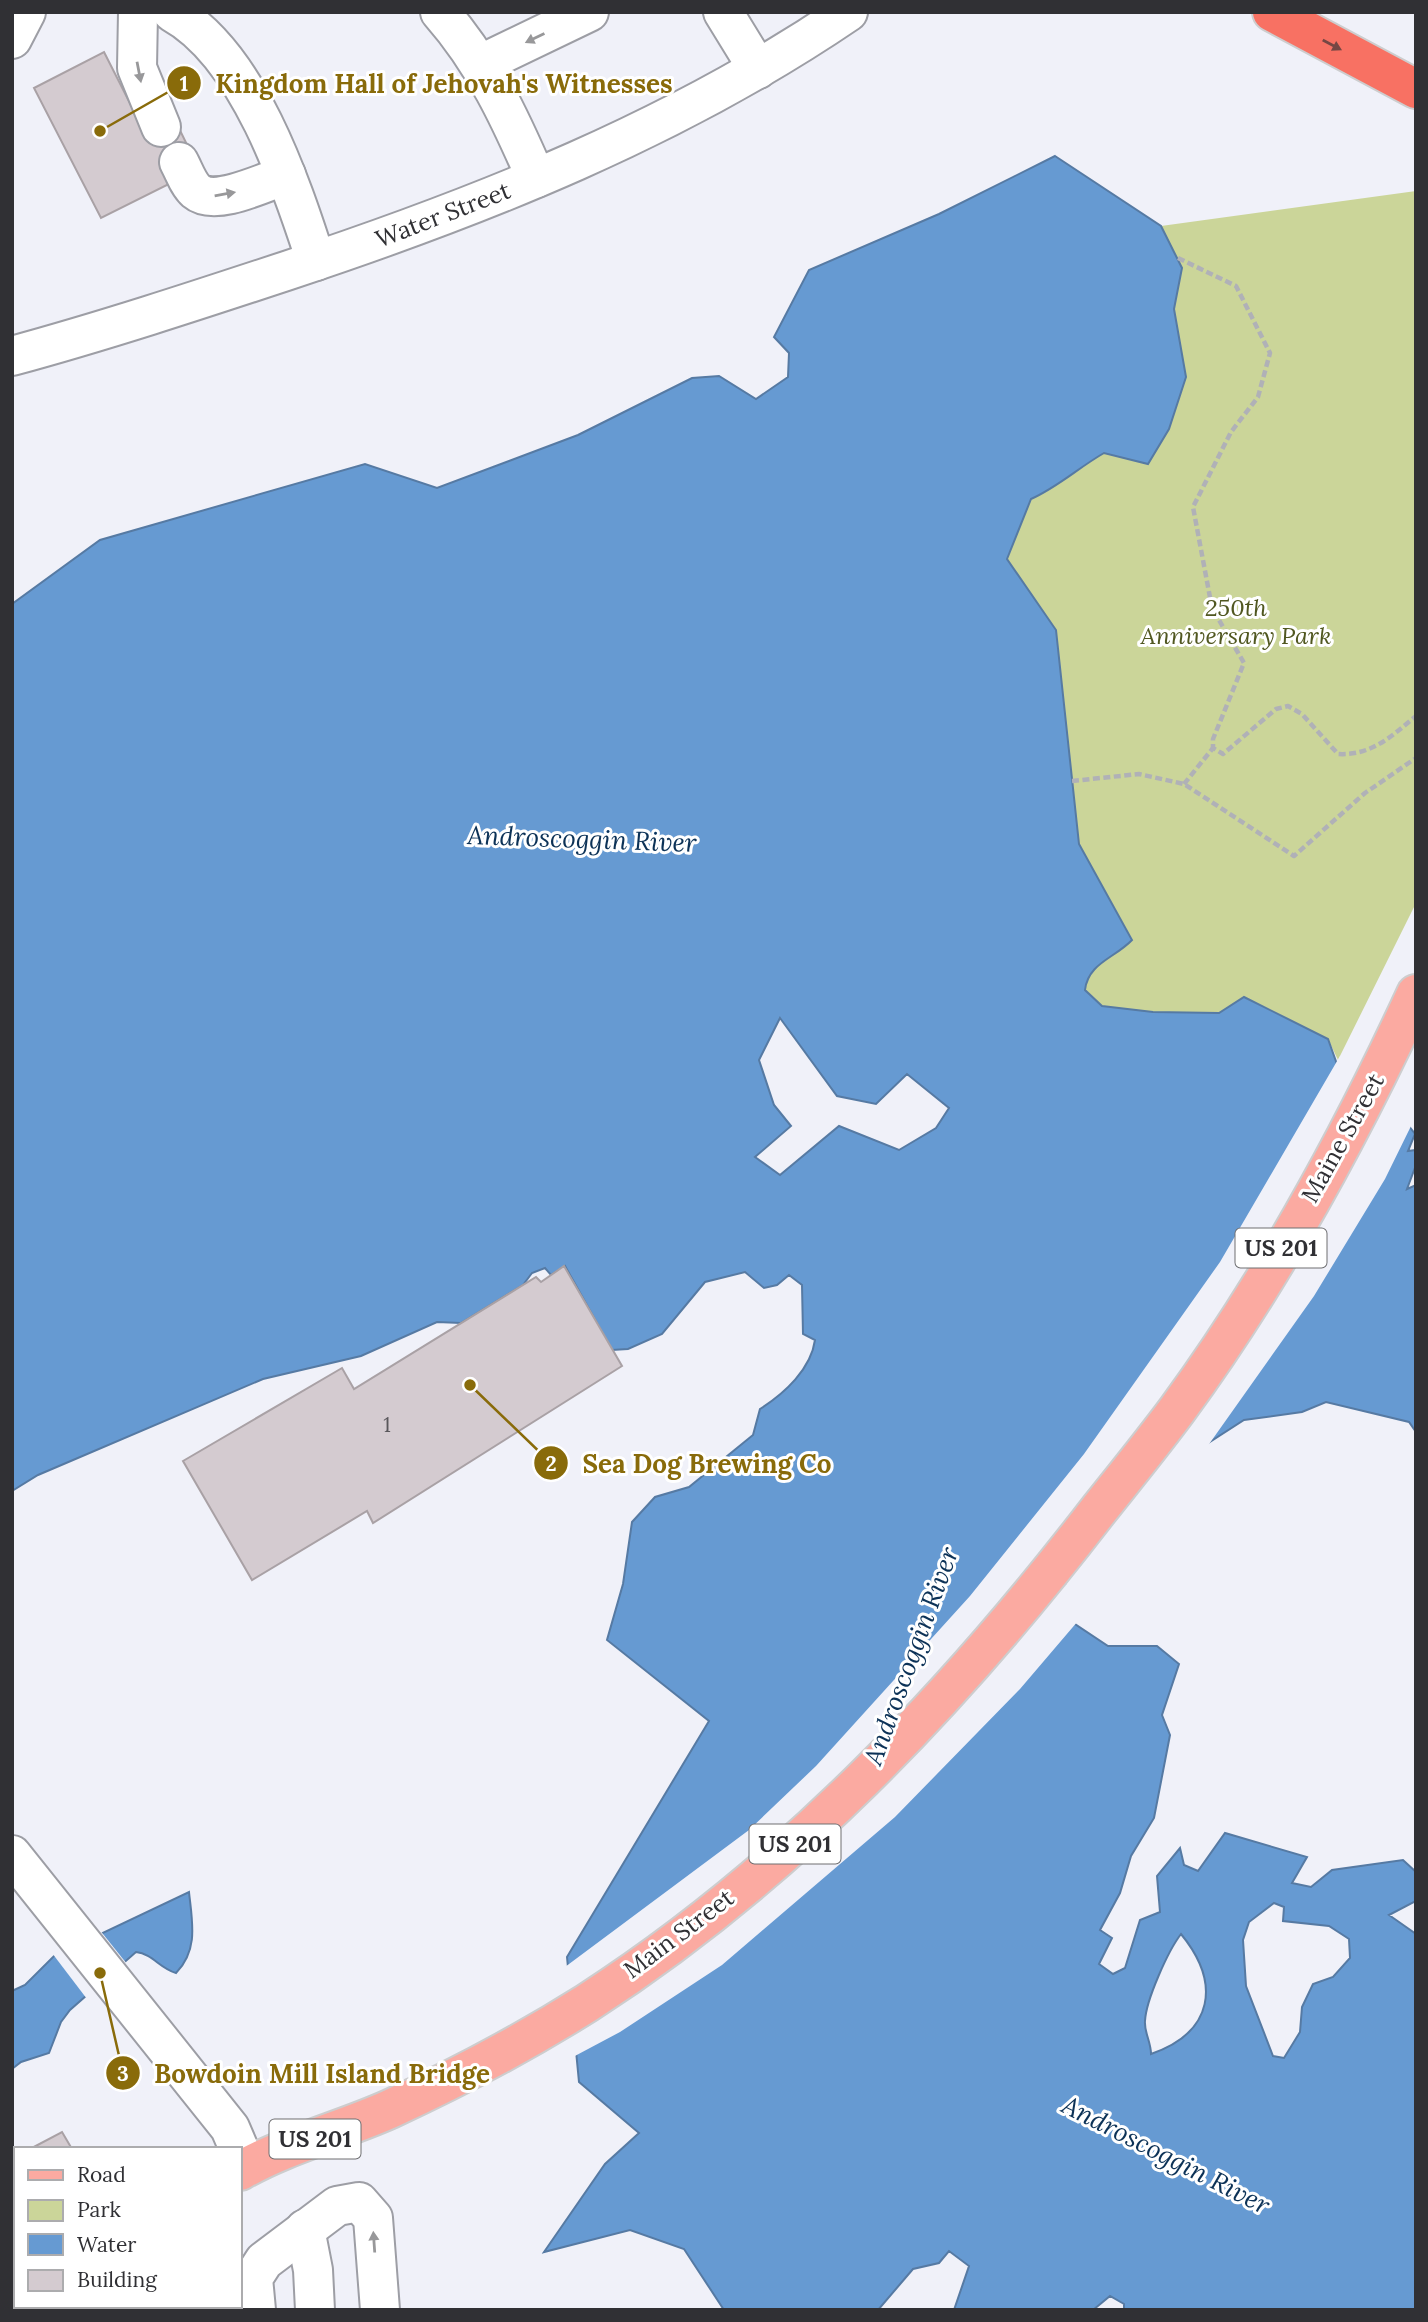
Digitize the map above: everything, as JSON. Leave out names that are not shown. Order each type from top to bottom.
[{"type":"highway","points":[[1272,12],[1416,89]]},
{"type":"main road","name":"Maine Street","points":[[1119,1484],[1177,1410],[1238,1319],[1334,1160],[1416,994]]},
{"type":"main road","name":"Main Street","points":[[242,2159],[390,2109],[586,2003],[692,1926],[795,1845],[894,1748],[979,1658],[1119,1484]]},
{"type":"street","points":[[12,39],[26,12]]},
{"type":"street","points":[[138,12],[137,68],[161,127]]},
{"type":"street","points":[[172,12],[211,44],[241,85],[267,131],[286,175],[316,261]]},
{"type":"street","points":[[440,12],[481,64],[503,103],[536,178]]},
{"type":"street","points":[[481,64],[589,12]]},
{"type":"street","points":[[723,12],[758,69]]},
{"type":"street","name":"Water Street","points":[[12,356],[316,261],[448,215],[678,113],[758,69],[848,12]]},
{"type":"street","points":[[179,162],[196,191],[207,196],[232,194],[286,175]]},
{"type":"street","points":[[12,1854],[230,2128],[237,2147]]},
{"type":"street","points":[[256,2310],[253,2278],[264,2261],[337,2206],[359,2202],[373,2218],[380,2310]]},
{"type":"street","points":[[305,2230],[313,2270],[315,2310]]},
{"type":"path","points":[[1178,258],[1236,286],[1270,353],[1258,397],[1231,432],[1193,507],[1212,608],[1244,663],[1213,739],[1213,748],[1184,784]]},
{"type":"path","points":[[1213,748],[1223,754],[1276,709],[1288,706],[1302,714],[1338,754],[1356,755],[1383,743],[1416,716]]},
{"type":"path","points":[[1072,781],[1139,775],[1184,784],[1294,856],[1365,793],[1416,758]]},
{"type":"green space","name":"250th Anniversary Park","points":[[1416,191],[1416,903],[1338,1060],[1328,1039],[1244,997],[1219,1013],[1153,1012],[1102,1006],[1085,990],[1087,981],[1096,967],[1132,939],[1079,844],[1056,630],[1007,560],[1031,499],[1104,453],[1148,464],[1186,377],[1174,309],[1182,268],[1161,226]]},
{"type":"water","name":"Androscoggin River","points":[[1055,156],[1161,226],[1182,268],[1174,309],[1186,377],[1169,429],[1148,464],[1104,453],[1031,499],[1007,559],[1056,630],[1079,844],[1132,940],[1091,973],[1085,990],[1102,1006],[1153,1012],[1219,1013],[1244,997],[1328,1039],[1348,1095],[1405,1121],[1415,1134],[1408,1151],[1416,1150],[1416,1165],[1407,1189],[1416,1185],[1416,1432],[1409,1422],[1326,1402],[1302,1412],[1244,1420],[1106,1509],[1062,1590],[1072,1622],[1108,1646],[1157,1646],[1179,1664],[1162,1715],[1170,1735],[1154,1818],[1131,1856],[1120,1893],[1100,1930],[1112,1938],[1099,1964],[1113,1974],[1125,1968],[1140,1920],[1160,1912],[1157,1876],[1180,1848],[1184,1865],[1198,1871],[1225,1833],[1307,1857],[1292,1883],[1311,1887],[1332,1870],[1403,1860],[1416,1872],[1416,1901],[1389,1915],[1416,1934],[1416,2310],[1124,2310],[1124,2304],[1110,2296],[1093,2310],[954,2310],[969,2266],[949,2251],[939,2263],[913,2269],[878,2310],[724,2310],[684,2249],[630,2230],[544,2252],[605,2164],[639,2133],[579,2082],[567,1957],[709,1721],[607,1640],[623,1584],[632,1522],[655,1497],[689,1487],[753,1435],[760,1409],[787,1388],[808,1361],[815,1340],[803,1334],[802,1285],[789,1275],[777,1285],[764,1288],[745,1272],[705,1282],[662,1334],[628,1349],[612,1350],[565,1266],[551,1275],[545,1268],[532,1273],[523,1285],[461,1323],[437,1322],[361,1356],[263,1379],[38,1475],[12,1491],[12,604],[100,540],[365,464],[437,488],[578,435],[692,378],[719,376],[756,399],[788,377],[789,353],[774,337],[809,270],[939,214]],"holes":[[[780,1018],[837,1096],[876,1104],[907,1074],[949,1108],[936,1128],[899,1150],[839,1126],[780,1175],[755,1157],[791,1126],[774,1105],[759,1060]],[[1274,1903],[1284,1907],[1283,1921],[1329,1926],[1349,1939],[1350,1958],[1333,1977],[1313,1984],[1302,2007],[1300,2032],[1284,2058],[1273,2056],[1246,1986],[1243,1940],[1249,1922]],[[1181,1934],[1194,1952],[1202,1970],[1206,1988],[1205,2004],[1199,2019],[1188,2033],[1172,2045],[1151,2054],[1145,2025],[1146,2012],[1158,1976]]]},
{"type":"water","points":[[189,1892],[191,1945],[176,1973],[147,1955],[136,1952],[70,2010],[61,2022],[49,2053],[21,2062],[12,2069],[12,1991],[25,1985],[54,1956]]},
{"type":"pier","points":[[1340,1056],[1351,1093],[1407,1118],[1412,1124],[1385,1179],[1314,1296],[1207,1447],[1108,1512],[1074,1546],[1065,1590],[1078,1621],[1020,1689],[895,1817],[722,1965],[620,2032],[573,2057],[565,1967],[749,1830],[816,1766],[970,1596],[1084,1454],[1220,1262]]},
{"type":"pier","points":[[99,1929],[127,1964],[87,1999],[52,1953]]},
{"type":"building","points":[[104,52],[146,135],[175,120],[192,155],[173,182],[101,218],[34,88]]},
{"type":"building","points":[[564,1266],[622,1366],[373,1523],[367,1511],[252,1580],[183,1461],[342,1368],[354,1389],[536,1277],[541,1282]]},
{"type":"building","points":[[62,2132],[71,2147],[34,2147]]},
{"type":"building","points":[[14,2157],[12,2230],[12,2158]]},
{"type":"place","name":"Kingdom Hall of Jehovah's Witnesses","points":[[100,131]]},
{"type":"place","name":"Sea Dog Brewing Co","points":[[470,1385]]},
{"type":"place","name":"Bowdoin Mill Island Bridge","points":[[100,1973]]}]
